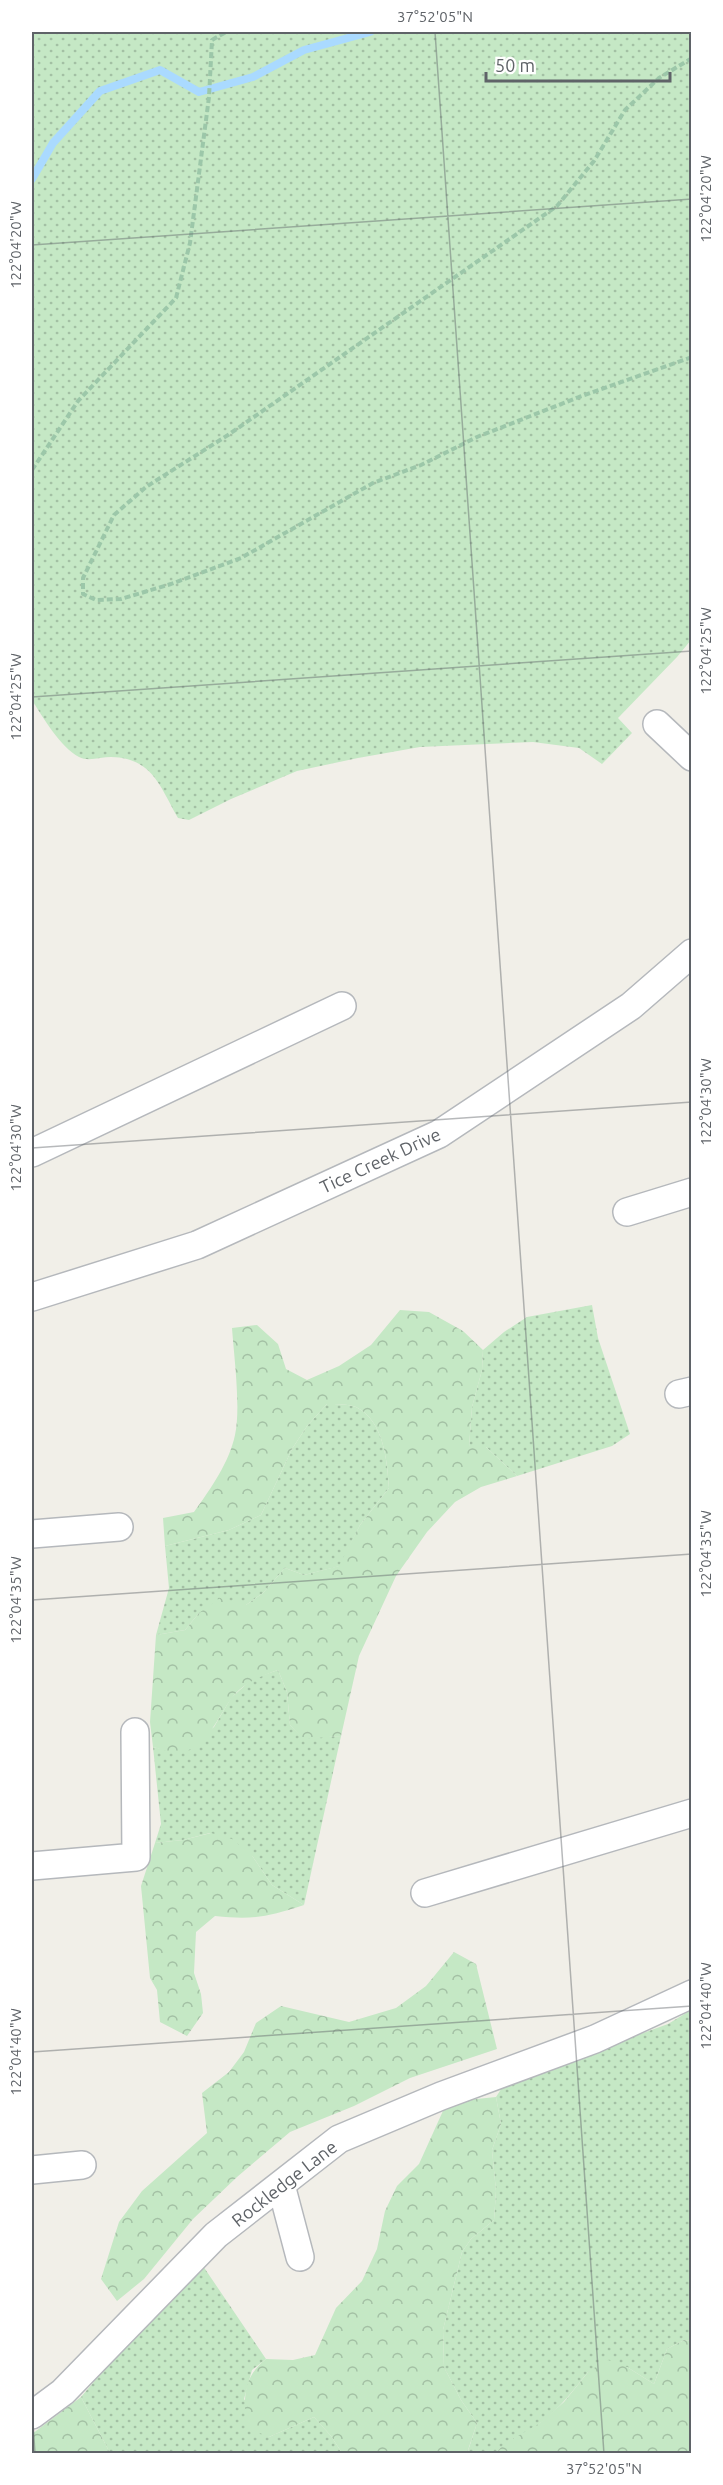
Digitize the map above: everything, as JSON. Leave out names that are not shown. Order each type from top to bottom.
[{"type":"street","points":[[657,724],[692,757]]},
{"type":"street","name":"Tice Creek Drive","points":[[32,1297],[197,1245],[439,1134],[631,1006],[692,953]]},
{"type":"street","points":[[32,1153],[342,1006]]},
{"type":"street","points":[[627,1212],[692,1192]]},
{"type":"street","points":[[32,1534],[119,1527]]},
{"type":"street","points":[[32,1866],[136,1857],[135,1732]]},
{"type":"street","points":[[425,1893],[692,1813]]},
{"type":"street","name":"Rockledge Lane","points":[[32,2415],[63,2392],[216,2235],[339,2139],[441,2096],[595,2040],[692,1994]]},
{"type":"street","points":[[32,2170],[82,2165]]},
{"type":"street","points":[[281,2185],[300,2256]]},
{"type":"path","points":[[32,470],[78,401],[176,298],[190,243],[209,97],[212,40],[226,32]]},
{"type":"path","points":[[692,58],[659,78],[624,110],[594,161],[557,206],[237,428],[146,487],[114,515],[82,578],[83,594],[96,600],[121,599],[171,584],[241,558],[373,483],[421,465],[487,433],[692,357]]},
{"type":"green space","points":[[32,32],[691,32],[691,640],[618,718],[632,733],[602,764],[579,748],[533,742],[420,747],[297,771],[189,820],[178,818],[154,776],[137,763],[111,757],[90,759],[79,757],[65,747],[52,731],[32,700]]},
{"type":"green space","points":[[592,1305],[598,1338],[630,1434],[612,1446],[517,1476],[486,1447],[469,1447],[472,1407],[482,1370],[483,1350],[504,1332],[527,1317]]},
{"type":"green space","points":[[400,1310],[429,1312],[463,1331],[483,1350],[482,1370],[472,1407],[469,1447],[486,1447],[517,1476],[481,1487],[455,1502],[427,1532],[396,1576],[359,1656],[341,1736],[303,1739],[290,1725],[287,1692],[278,1670],[258,1678],[241,1689],[231,1699],[204,1739],[189,1750],[180,1753],[153,1747],[150,1722],[156,1635],[185,1630],[199,1613],[220,1598],[246,1605],[263,1593],[285,1568],[304,1575],[339,1566],[360,1525],[389,1488],[385,1454],[373,1422],[356,1407],[327,1404],[307,1426],[292,1449],[261,1515],[229,1530],[165,1546],[163,1518],[194,1512],[219,1475],[232,1445],[237,1424],[237,1411],[232,1328],[257,1325],[278,1344],[286,1369],[307,1380],[339,1366],[371,1345]]},
{"type":"green space","points":[[327,1404],[356,1407],[373,1422],[385,1454],[389,1488],[360,1525],[340,1566],[304,1575],[285,1568],[263,1593],[246,1605],[199,1613],[185,1630],[156,1635],[169,1588],[165,1546],[229,1530],[261,1515],[292,1449],[307,1426]]},
{"type":"green space","points":[[278,1670],[287,1692],[290,1725],[303,1738],[341,1736],[304,1905],[272,1885],[253,1857],[210,1833],[183,1840],[155,1843],[161,1824],[153,1747],[179,1753],[214,1727],[231,1698],[252,1679]]},
{"type":"green space","points":[[211,1833],[232,1839],[253,1857],[272,1885],[304,1905],[260,1916],[240,1918],[215,1916],[196,1932],[194,1973],[201,1994],[203,2013],[187,2036],[160,2022],[157,1990],[150,1978],[141,1886],[155,1843],[183,1840]]},
{"type":"green space","points":[[454,1952],[476,1964],[497,2049],[410,2078],[354,2106],[290,2132],[237,2177],[193,2219],[144,2279],[117,2301],[101,2279],[119,2222],[142,2191],[207,2133],[202,2093],[229,2072],[244,2052],[256,2023],[281,2006],[349,2022],[396,2008],[426,1986]]},
{"type":"green space","points":[[691,2010],[691,2341],[684,2340],[667,2349],[654,2384],[627,2367],[589,2371],[560,2406],[539,2424],[496,2453],[467,2454],[477,2423],[461,2400],[444,2367],[443,2330],[462,2252],[471,2239],[494,2220],[496,2191],[492,2150],[501,2124],[496,2097],[505,2083],[668,2024]]},
{"type":"green space","points":[[496,2097],[501,2124],[492,2150],[496,2191],[494,2220],[471,2239],[462,2252],[443,2330],[444,2367],[461,2400],[477,2423],[467,2453],[342,2453],[314,2417],[269,2437],[246,2427],[246,2389],[252,2374],[266,2359],[293,2360],[315,2355],[336,2308],[362,2281],[377,2249],[385,2211],[397,2186],[419,2164],[447,2102]]},
{"type":"green space","points":[[203,2266],[266,2359],[252,2370],[244,2399],[269,2437],[314,2417],[342,2453],[110,2453],[81,2397],[130,2339]]},
{"type":"green space","points":[[684,2340],[691,2341],[691,2453],[496,2453],[504,2444],[540,2423],[564,2402],[589,2371],[608,2360],[627,2367],[654,2384],[667,2349]]},
{"type":"green space","points":[[81,2397],[110,2453],[35,2453],[32,2446],[32,2434]]},
{"type":"waterway","points":[[32,179],[53,143],[100,91],[160,70],[199,92],[253,77],[304,50],[370,32]]}]
